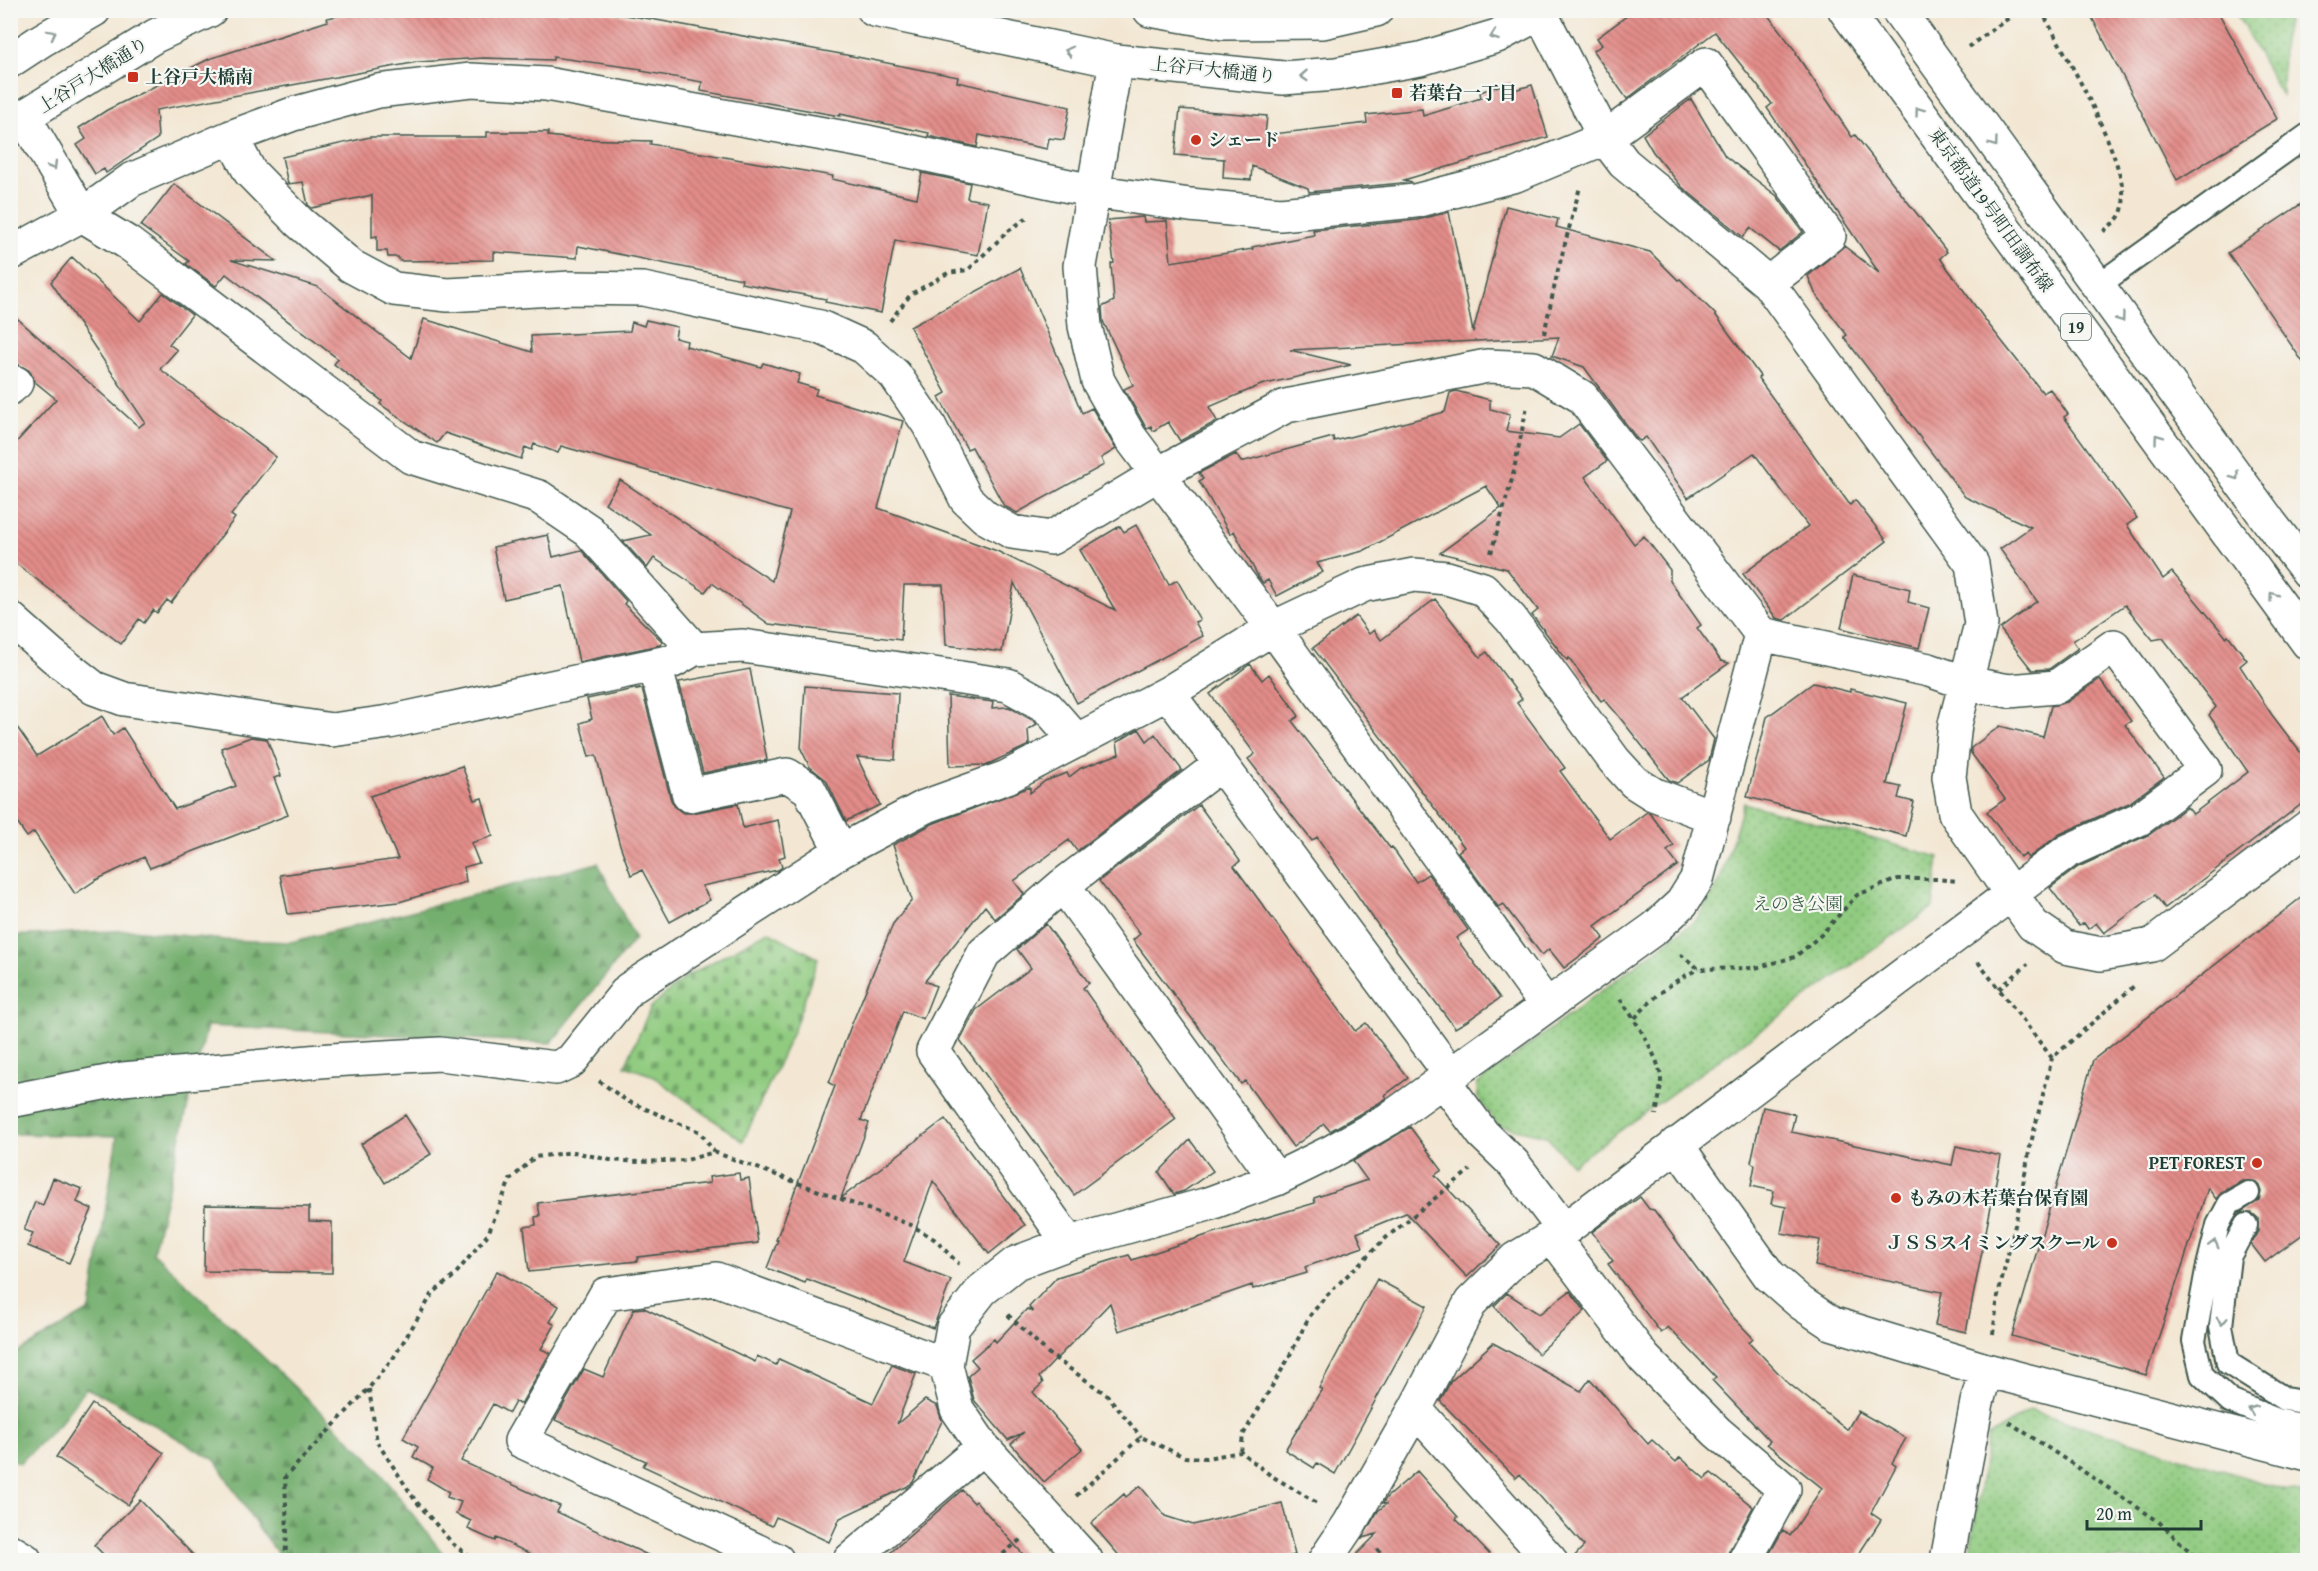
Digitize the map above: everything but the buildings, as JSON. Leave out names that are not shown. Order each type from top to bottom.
[{"type":"street","points":[[10,61],[94,10]]},
{"type":"street","name":"上谷戸大橋通り","points":[[17,121],[155,36],[210,10]]},
{"type":"street","name":"上谷戸大橋通り","points":[[874,10],[1116,61],[1282,78],[1336,74],[1420,59],[1497,36],[1544,12]]},
{"type":"street","points":[[1150,10],[1224,23],[1323,22],[1376,10]]},
{"type":"street","name":"東京都道19号町田調布線","points":[[1845,10],[2307,643]]},
{"type":"street","name":"19","points":[[1898,10],[2307,572]]},
{"type":"street","points":[[1544,12],[1605,138],[1624,163],[1768,283],[1972,564],[1982,624],[1954,724],[1949,777],[1955,813],[2033,925],[2065,947],[2101,954],[2152,945],[2307,827]]},
{"type":"street","points":[[1116,61],[1080,267],[1085,326],[1098,381],[1130,437],[1273,628],[1546,1005]]},
{"type":"street","points":[[10,254],[82,215],[130,180],[198,149],[293,114],[378,91],[471,80],[536,83],[868,142],[1090,206],[1190,205],[1280,214],[1415,201],[1516,175],[1605,138],[1706,64],[1829,236],[1768,283]]},
{"type":"street","points":[[17,121],[82,215],[128,243],[411,457],[539,497],[589,531],[694,649]]},
{"type":"street","points":[[231,137],[250,172],[299,222],[351,266],[394,289],[448,294],[571,288],[643,289],[820,327],[864,347],[895,375],[912,400],[928,425],[966,499],[985,517],[1012,532],[1051,538],[1158,474],[1286,406],[1538,354],[1582,397],[1761,634],[1929,670],[1966,683],[2009,691],[2056,687],[2114,646],[2205,771],[2139,819],[2068,851],[1665,1135],[1558,1233],[1515,1259],[1471,1302],[1350,1523],[1325,1560]]},
{"type":"street","points":[[10,1101],[123,1079],[320,1061],[440,1054],[556,1068],[571,1061],[629,989],[842,851],[924,807],[1007,777],[1077,741],[1168,693],[1273,628],[1364,585],[1414,575],[1447,578],[1483,589],[1511,619],[1614,760],[1634,782],[1653,794],[1714,817]]},
{"type":"street","points":[[10,618],[53,656],[94,687],[124,699],[332,730],[389,722],[673,662],[694,649],[743,646],[1008,685],[1046,706],[1077,741]]},
{"type":"street","points":[[1086,1560],[983,1447],[957,1409],[946,1365],[953,1327],[982,1290],[1016,1263],[1069,1243],[1208,1204],[1276,1179],[1389,1119],[1655,928],[1682,903],[1697,879],[1761,634]]},
{"type":"street","points":[[655,665],[689,795],[787,775],[810,789],[842,851]]},
{"type":"street","points":[[1168,693],[1447,1077],[1483,1134],[1513,1163],[1644,1358],[1717,1432],[1784,1489],[1745,1560]]},
{"type":"street","points":[[1069,1243],[933,1051],[984,953],[1063,885],[1221,764]]},
{"type":"street","points":[[1063,885],[1276,1179]]},
{"type":"street","points":[[1665,1135],[1769,1275],[1801,1303],[1831,1323],[1986,1370],[2307,1454]]},
{"type":"street","points":[[777,1560],[521,1441],[606,1294],[716,1280],[946,1365]]},
{"type":"street","points":[[1950,1559],[1977,1402],[1986,1370]]},
{"type":"street","points":[[1414,1409],[1550,1560]]},
{"type":"street","points":[[850,1560],[983,1447]]},
{"type":"street","points":[[10,1551],[25,1560]]},
{"type":"lane","points":[[2097,286],[2307,135]]},
{"type":"lane","points":[[2248,1192],[2229,1204],[2218,1225],[2194,1341],[2202,1375],[2230,1401],[2277,1420],[2307,1427]]},
{"type":"lane","points":[[2246,1225],[2229,1257],[2221,1326],[2228,1363],[2285,1399],[2307,1403]]},
{"type":"path","points":[[2041,10],[2100,118],[2120,177],[2124,199],[2120,215],[2098,236]]},
{"type":"path","points":[[1962,51],[2016,13]]},
{"type":"path","points":[[1483,589],[1512,479],[1538,354],[1577,195]]},
{"type":"path","points":[[864,347],[882,330],[911,294],[948,273],[968,270],[1027,216],[1090,206]]},
{"type":"path","points":[[1635,1018],[1652,998],[1681,977],[1699,969],[1755,968],[1796,957],[1821,935],[1857,895],[1898,879],[1958,881]]},
{"type":"path","points":[[1655,928],[1671,947],[1699,969]]},
{"type":"path","points":[[1976,959],[2052,1058]]},
{"type":"path","points":[[1999,989],[2030,962]]},
{"type":"path","points":[[1599,969],[1635,1018],[1660,1075],[1665,1135]]},
{"type":"path","points":[[1996,1317],[1998,1296],[2016,1221],[2030,1147],[2052,1058],[2136,984]]},
{"type":"path","points":[[571,1061],[627,1101],[700,1132],[714,1152]]},
{"type":"path","points":[[1240,1452],[1243,1435],[1287,1361],[1309,1317],[1325,1297],[1387,1237],[1497,1148]]},
{"type":"path","points":[[369,1388],[377,1442],[415,1500],[453,1544],[475,1560]]},
{"type":"path","points":[[1977,1402],[2158,1521],[2199,1560]]},
{"type":"path","points":[[285,1560],[287,1532],[285,1477],[328,1431]]},
{"type":"path","points":[[1047,1518],[1069,1502],[1142,1437],[1185,1457],[1206,1458],[1240,1452],[1270,1475],[1350,1523]]},
{"type":"green space","points":[[2235,11],[2290,11],[2283,40],[2282,96]]},
{"type":"green space","name":"えのき公園","points":[[1744,803],[1939,857],[1933,907],[1572,1165],[1546,1136],[1498,1125],[1478,1098],[1477,1084],[1697,919],[1719,883]]},
{"type":"green space","points":[[598,863],[635,939],[551,1043],[207,1026],[153,1252],[369,1458],[448,1560],[283,1560],[259,1529],[215,1460],[115,1402],[86,1388],[59,1424],[20,1463],[11,1461],[11,1356],[90,1310],[117,1136],[11,1134],[10,936],[133,930],[225,940],[291,942]]},
{"type":"green space","points":[[768,931],[818,958],[795,1027],[743,1141],[651,1075],[625,1066],[651,1007],[687,976]]},
{"type":"green space","points":[[2030,1410],[2286,1490],[2307,1493],[2307,1560],[1983,1560],[1970,1552],[1988,1436]]},
{"type":"place","name":"上谷戸大橋南","points":[[133,77]]},
{"type":"place","name":"若葉台一丁目","points":[[1397,93]]},
{"type":"place","name":"シェード","points":[[1196,140]]},
{"type":"place","name":"PET FOREST","points":[[2257,1163]]},
{"type":"place","name":"もみの木若葉台保育園","points":[[1896,1198]]},
{"type":"place","name":"ＪＳＳスイミングスクール","points":[[2112,1243]]}]
